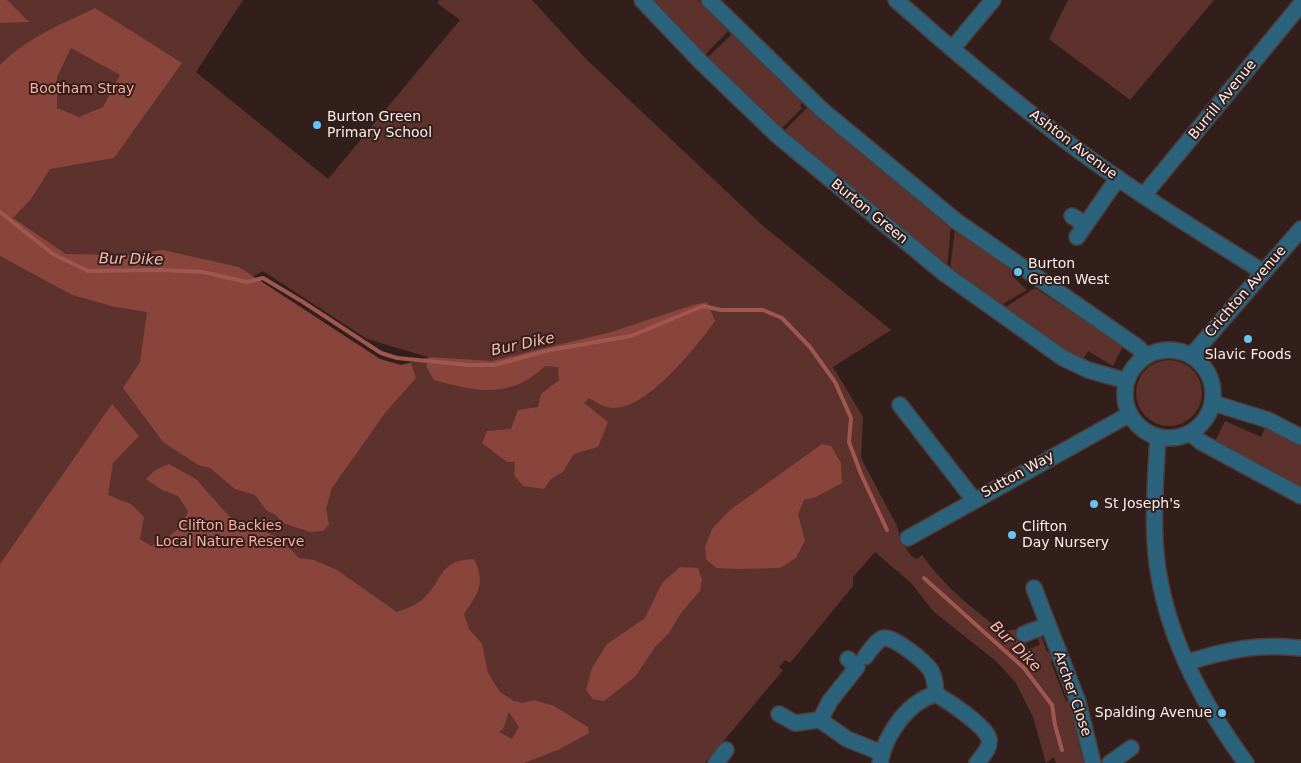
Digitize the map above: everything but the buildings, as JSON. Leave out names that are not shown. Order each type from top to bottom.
[{"type":"street","name":"Burton Green","points":[[642,0],[700,61],[778,136],[938,268],[1063,358],[1088,370],[1127,381]]},
{"type":"street","points":[[709,0],[822,110],[956,221],[1136,346],[1146,356]]},
{"type":"street","name":"Ashton Avenue","points":[[896,0],[952,49],[1056,133],[1118,178],[1263,272]]},
{"type":"street","points":[[952,49],[993,0]]},
{"type":"street","name":"Burrill Avenue","points":[[1144,195],[1301,4]]},
{"type":"street","points":[[1072,216],[1081,231],[1118,178]]},
{"type":"street","name":"Crichton Avenue","points":[[1192,355],[1301,229]]},
{"type":"street","points":[[1165,349],[1180,350],[1192,355],[1207,369],[1213,384],[1213,403],[1202,424],[1190,433],[1170,438],[1158,437],[1145,431],[1130,414],[1125,399],[1127,381],[1134,367],[1146,356],[1165,349]]},
{"type":"street","points":[[1213,403],[1268,420],[1301,437]]},
{"type":"street","points":[[900,405],[974,500]]},
{"type":"street","name":"Sutton Way","points":[[908,538],[1130,414]]},
{"type":"street","points":[[1190,433],[1202,442],[1301,496]]},
{"type":"street","points":[[1158,437],[1154,513],[1157,565],[1168,616],[1186,663],[1217,723],[1246,763]]},
{"type":"street","name":"Archer Close","points":[[1034,588],[1078,702],[1093,763]]},
{"type":"street","points":[[1024,634],[1048,625]]},
{"type":"street","points":[[865,657],[879,640],[893,639],[930,668],[936,694]]},
{"type":"street","points":[[1186,663],[1231,649],[1279,645],[1301,648]]},
{"type":"street","points":[[820,720],[830,701],[857,666],[848,659]]},
{"type":"street","points":[[779,714],[795,723],[820,720],[847,739],[881,758],[888,737],[899,722],[917,703],[936,694]]},
{"type":"street","points":[[936,694],[946,699],[984,730],[989,740],[988,749],[977,763]]},
{"type":"street","points":[[1110,763],[1132,748]]},
{"type":"street","points":[[716,763],[726,750]]},
{"type":"green space","name":"Clifton Backies Local Nature Reserve","points":[[0,0],[243,0],[196,72],[328,179],[460,20],[437,3],[439,0],[532,0],[587,60],[762,225],[891,330],[833,367],[863,417],[861,458],[897,526],[901,540],[911,556],[917,559],[922,555],[939,577],[981,615],[1004,632],[1015,629],[1020,641],[1024,640],[1028,649],[1040,645],[1037,635],[1041,636],[1047,652],[1053,653],[1051,663],[1066,701],[1072,703],[1084,740],[1079,745],[1083,760],[1087,763],[1056,763],[1054,757],[1046,763],[1033,717],[1016,683],[996,661],[934,612],[911,583],[875,552],[853,577],[853,586],[790,663],[785,660],[779,667],[783,670],[705,763],[0,763]],"holes":[[[263,271],[367,339],[428,357],[401,365],[380,359],[253,276]]]},
{"type":"green space","points":[[0,0],[7,0],[29,22],[0,23]]},
{"type":"green space","points":[[650,0],[698,0],[728,31],[704,56]]},
{"type":"green space","points":[[1068,0],[1214,0],[1130,100],[1049,39]]},
{"type":"green space","points":[[95,8],[182,63],[114,158],[50,169],[31,199],[13,218],[66,254],[126,255],[163,250],[239,267],[380,359],[401,365],[411,363],[416,378],[385,413],[332,488],[326,509],[329,524],[323,531],[310,532],[283,523],[276,515],[266,510],[255,495],[235,489],[210,468],[198,465],[163,442],[123,388],[140,362],[147,312],[115,307],[72,295],[0,256],[0,65],[33,39]],"holes":[[[71,48],[120,75],[103,107],[79,117],[57,108],[57,77]]]},
{"type":"green space","points":[[732,34],[802,102],[800,105],[802,108],[781,129],[707,58]]},
{"type":"green space","points":[[808,107],[951,226],[947,267],[783,132]]},
{"type":"green space","points":[[955,229],[1014,272],[1012,276],[1027,290],[999,306],[950,270]]},
{"type":"green space","points":[[1035,288],[1123,346],[1113,366],[1088,351],[1081,362],[1004,308]]},
{"type":"green space","points":[[707,302],[715,321],[682,362],[652,391],[636,401],[621,407],[607,407],[589,398],[584,403],[608,422],[598,447],[574,454],[563,472],[551,479],[544,489],[523,486],[514,475],[515,462],[507,462],[482,443],[487,431],[511,429],[518,410],[538,407],[541,394],[559,380],[558,367],[545,366],[532,377],[506,388],[479,390],[434,380],[426,366],[429,357],[492,361],[611,332]]},
{"type":"green space","points":[[1162,360],[1176,360],[1188,365],[1197,374],[1202,386],[1200,406],[1193,417],[1176,426],[1162,426],[1150,421],[1141,412],[1136,400],[1136,386],[1141,374],[1150,365]]},
{"type":"green space","points":[[112,404],[139,436],[113,463],[108,495],[131,504],[144,517],[140,539],[151,546],[163,541],[182,526],[188,511],[178,496],[162,490],[146,479],[155,470],[169,464],[196,479],[226,513],[245,530],[266,532],[281,539],[299,558],[314,560],[337,570],[397,612],[422,600],[442,573],[453,563],[474,559],[478,567],[479,588],[464,614],[469,629],[482,644],[488,673],[500,692],[514,701],[523,703],[534,700],[554,706],[588,727],[589,733],[558,750],[524,763],[0,763],[0,564]],"holes":[[[509,712],[519,727],[512,739],[499,732],[503,729]]]},
{"type":"green space","points":[[1225,421],[1261,437],[1266,426],[1301,443],[1301,489],[1214,444]]},
{"type":"green space","points":[[822,444],[831,446],[841,463],[842,483],[816,497],[804,500],[798,514],[805,540],[796,558],[780,568],[739,569],[716,568],[706,559],[705,547],[712,529],[730,510]]},
{"type":"green space","points":[[680,567],[698,568],[702,580],[700,591],[681,613],[669,633],[655,647],[635,677],[604,701],[593,699],[586,690],[592,668],[607,644],[645,618],[662,583]]},
{"type":"waterway","name":"Bur Dike","points":[[0,212],[53,254],[88,271],[162,270],[203,272],[247,282],[263,278],[381,353],[397,358],[469,365],[494,365],[550,350],[631,336],[703,306],[721,310],[763,310],[782,318],[810,347],[835,382],[851,418],[849,442],[861,474],[887,530]]},
{"type":"waterway","name":"Bur Dike","points":[[924,578],[1024,668],[1052,705],[1062,750]]},
{"type":"place","name":"Burton Green Primary School","points":[[317,125]]},
{"type":"place","name":"Burton Green West","points":[[1018,272]]},
{"type":"place","name":"Slavic Foods","points":[[1248,339]]},
{"type":"place","name":"St Joseph's","points":[[1094,504]]},
{"type":"place","name":"Clifton Day Nursery","points":[[1012,535]]},
{"type":"place","name":"Spalding Avenue","points":[[1222,713]]},
{"type":"park label","name":"Bootham Stray","points":[[82,89]]}]
